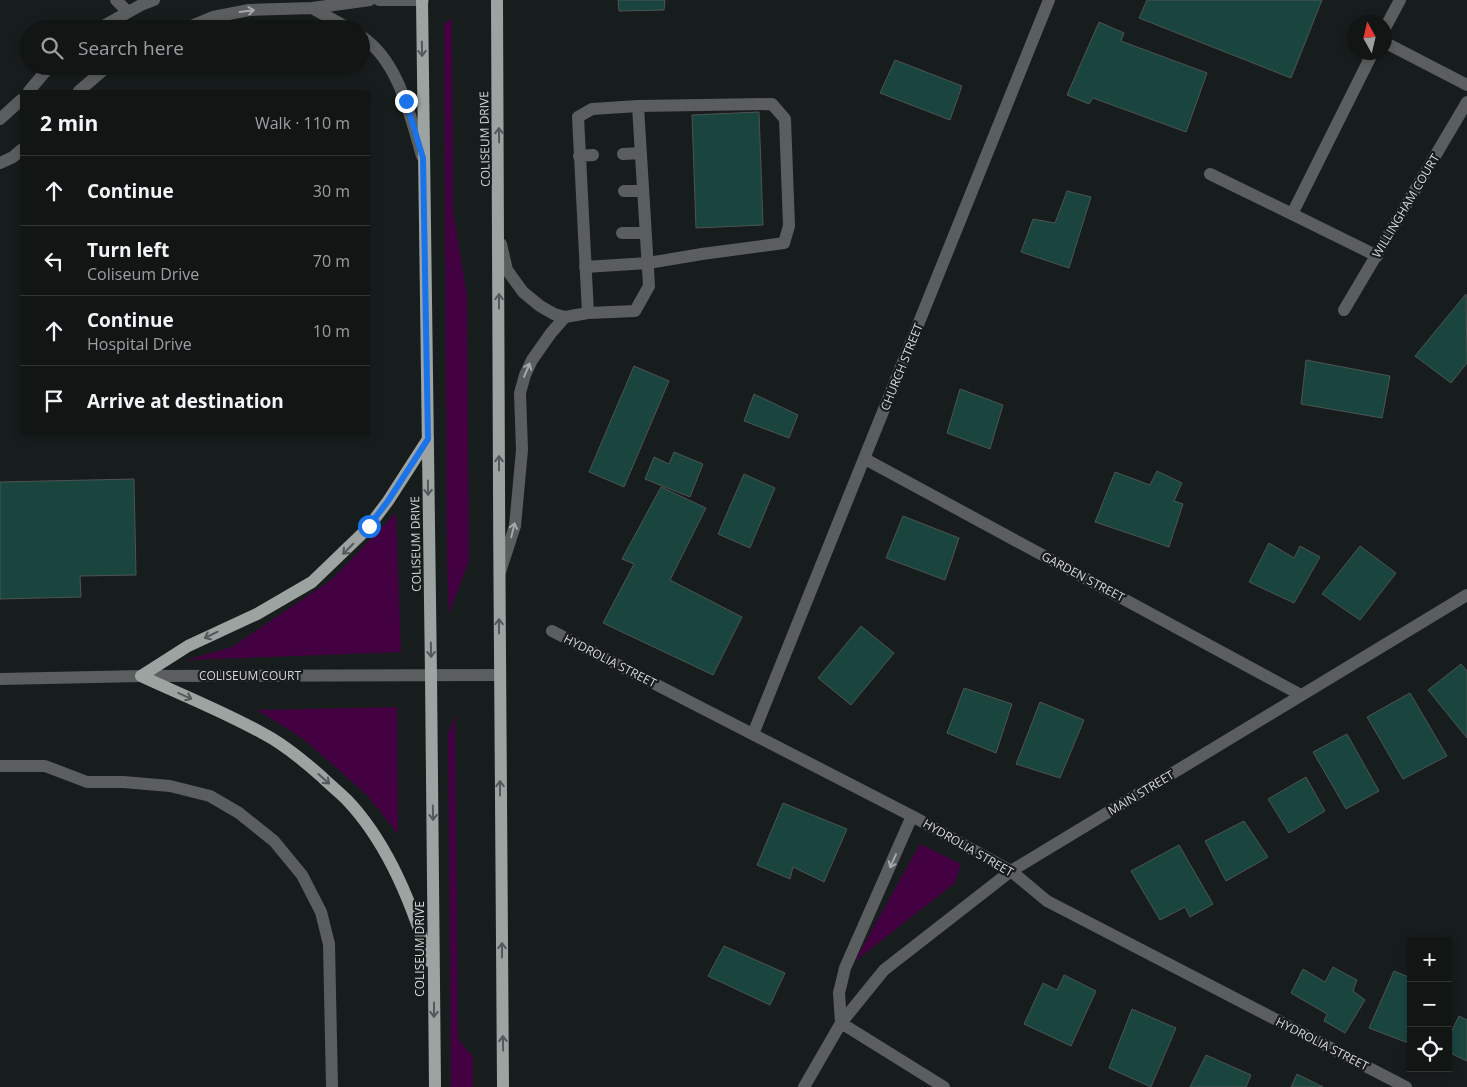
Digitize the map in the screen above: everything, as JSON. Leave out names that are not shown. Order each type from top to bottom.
[{"type":"main road","name":"COLISEUM DRIVE","points":[[422,0],[435,1087]]},
{"type":"main road","name":"COLISEUM DRIVE","points":[[497,0],[499,674],[503,1087]]},
{"type":"main road","points":[[141,676],[188,646],[257,614],[312,582],[367,529],[388,501],[428,439]]},
{"type":"main road","points":[[141,676],[266,735],[305,762],[348,801],[380,843],[399,879],[421,935],[434,977]]},
{"type":"street","points":[[116,0],[128,12]]},
{"type":"street","points":[[114,20],[154,0]]},
{"type":"street","points":[[206,20],[249,10],[312,8],[370,0]]},
{"type":"street","points":[[379,0],[422,0]]},
{"type":"street","name":"CHURCH STREET","points":[[754,734],[1049,0]]},
{"type":"street","points":[[1392,15],[1400,0]]},
{"type":"street","points":[[312,8],[334,20]]},
{"type":"street","points":[[370,45],[389,65],[406,101],[423,158]]},
{"type":"street","points":[[1392,46],[1467,84]]},
{"type":"street","points":[[1292,214],[1369,60]]},
{"type":"street","points":[[30,90],[42,75]]},
{"type":"street","points":[[80,90],[98,75]]},
{"type":"street","points":[[0,118],[20,101]]},
{"type":"street","points":[[585,267],[648,263],[784,243],[789,226],[785,119],[772,104],[638,106],[592,109],[578,117],[579,156],[587,192],[588,234],[585,267],[588,313]]},
{"type":"street","name":"WILLINGHAM COURT","points":[[1344,310],[1466,105]]},
{"type":"street","points":[[499,240],[508,270],[523,292],[540,306],[565,317],[588,313],[635,311],[649,286],[638,106]]},
{"type":"street","points":[[0,163],[13,157],[20,151]]},
{"type":"street","points":[[623,154],[641,153]]},
{"type":"street","points":[[579,156],[593,155]]},
{"type":"street","points":[[1210,174],[1377,256]]},
{"type":"street","points":[[624,191],[643,190]]},
{"type":"street","points":[[622,233],[646,233]]},
{"type":"street","points":[[499,577],[515,526],[522,450],[520,393],[532,360],[565,317]]},
{"type":"street","name":"GARDEN STREET","points":[[865,459],[1302,695]]},
{"type":"street","name":"MAIN STREET","points":[[804,1087],[841,1023],[884,970],[1011,871],[1467,595]]},
{"type":"street","name":"HYDROLIA STREET","points":[[552,631],[912,816],[1011,871],[1047,901],[1406,1087]]},
{"type":"street","name":"COLISEUM COURT","points":[[0,679],[141,676],[499,674]]},
{"type":"street","points":[[0,766],[45,766],[87,782],[123,782],[170,786],[210,796],[239,813],[274,841],[302,875],[321,912],[329,944],[332,1087]]},
{"type":"street","points":[[912,816],[845,968],[839,993],[841,1023],[944,1087]]},
{"type":"shaded area","points":[[452,19],[453,211],[467,296],[469,561],[449,614],[447,561],[444,24]]},
{"type":"shaded area","points":[[396,513],[401,652],[186,660],[232,647],[331,580]]},
{"type":"shaded area","points":[[397,707],[398,834],[367,795],[302,738],[257,710]]},
{"type":"shaded area","points":[[455,715],[458,1039],[473,1057],[473,1087],[451,1087],[448,734]]},
{"type":"shaded area","points":[[920,844],[961,864],[955,883],[854,962]]},
{"type":"building","points":[[618,0],[665,0],[664,10],[619,11]]},
{"type":"building","points":[[1147,0],[1322,0],[1291,78],[1139,18]]},
{"type":"building","points":[[1099,22],[1124,33],[1121,41],[1207,73],[1186,132],[1093,98],[1089,104],[1067,95]]},
{"type":"building","points":[[895,60],[962,86],[950,120],[880,93]]},
{"type":"building","points":[[759,112],[763,225],[696,228],[692,115]]},
{"type":"building","points":[[1067,191],[1091,197],[1069,268],[1021,252],[1033,219],[1055,223]]},
{"type":"building","points":[[1466,294],[1467,363],[1451,383],[1415,356]]},
{"type":"building","points":[[1306,360],[1390,376],[1382,418],[1301,404]]},
{"type":"building","points":[[634,366],[669,381],[624,487],[589,472]]},
{"type":"building","points":[[960,389],[1003,405],[990,449],[947,433]]},
{"type":"building","points":[[754,394],[798,415],[789,438],[744,421]]},
{"type":"building","points":[[674,452],[703,464],[690,497],[645,479],[654,457],[669,464]]},
{"type":"building","points":[[1157,471],[1182,483],[1174,501],[1183,504],[1169,547],[1095,522],[1115,472],[1150,485]]},
{"type":"building","points":[[744,474],[775,488],[750,548],[718,534]]},
{"type":"building","points":[[134,479],[136,575],[80,576],[81,597],[0,599],[0,482]]},
{"type":"building","points":[[661,487],[706,508],[670,580],[742,617],[713,675],[603,623],[634,564],[622,559]]},
{"type":"building","points":[[903,516],[959,538],[945,580],[886,558]]},
{"type":"building","points":[[1269,543],[1294,558],[1300,546],[1320,557],[1294,603],[1249,582]]},
{"type":"building","points":[[1360,546],[1396,573],[1360,620],[1322,594]]},
{"type":"building","points":[[861,626],[894,653],[851,705],[818,678]]},
{"type":"building","points":[[1461,664],[1467,671],[1467,738],[1428,690]]},
{"type":"building","points":[[964,688],[1012,704],[996,753],[947,733]]},
{"type":"building","points":[[1410,693],[1447,756],[1403,779],[1367,717]]},
{"type":"building","points":[[1040,702],[1084,720],[1060,778],[1016,764]]},
{"type":"building","points":[[1347,734],[1379,791],[1346,809],[1313,752]]},
{"type":"building","points":[[1306,777],[1325,811],[1289,833],[1268,799]]},
{"type":"building","points":[[783,803],[847,829],[824,882],[793,867],[790,879],[757,865]]},
{"type":"building","points":[[1244,821],[1268,857],[1226,881],[1205,841]]},
{"type":"building","points":[[1179,845],[1213,904],[1190,917],[1185,907],[1160,920],[1131,871]]},
{"type":"building","points":[[724,946],[785,973],[770,1005],[708,976]]},
{"type":"building","points":[[1333,967],[1357,980],[1353,991],[1365,1000],[1345,1033],[1324,1021],[1327,1014],[1291,993],[1303,969],[1325,982]]},
{"type":"building","points":[[1394,971],[1407,976],[1407,1042],[1369,1028]]},
{"type":"building","points":[[1064,975],[1096,991],[1071,1046],[1024,1024],[1043,983],[1057,990]]},
{"type":"building","points":[[1132,1009],[1176,1028],[1151,1087],[1109,1068]]},
{"type":"building","points":[[1459,1016],[1467,1020],[1467,1061],[1452,1054],[1452,1031]]},
{"type":"building","points":[[1206,1055],[1251,1075],[1246,1087],[1190,1087]]},
{"type":"building","points":[[1297,1074],[1323,1087],[1291,1087]]},
{"type":"route","points":[[369,526],[388,501],[428,439],[423,158],[406,101]]}]
